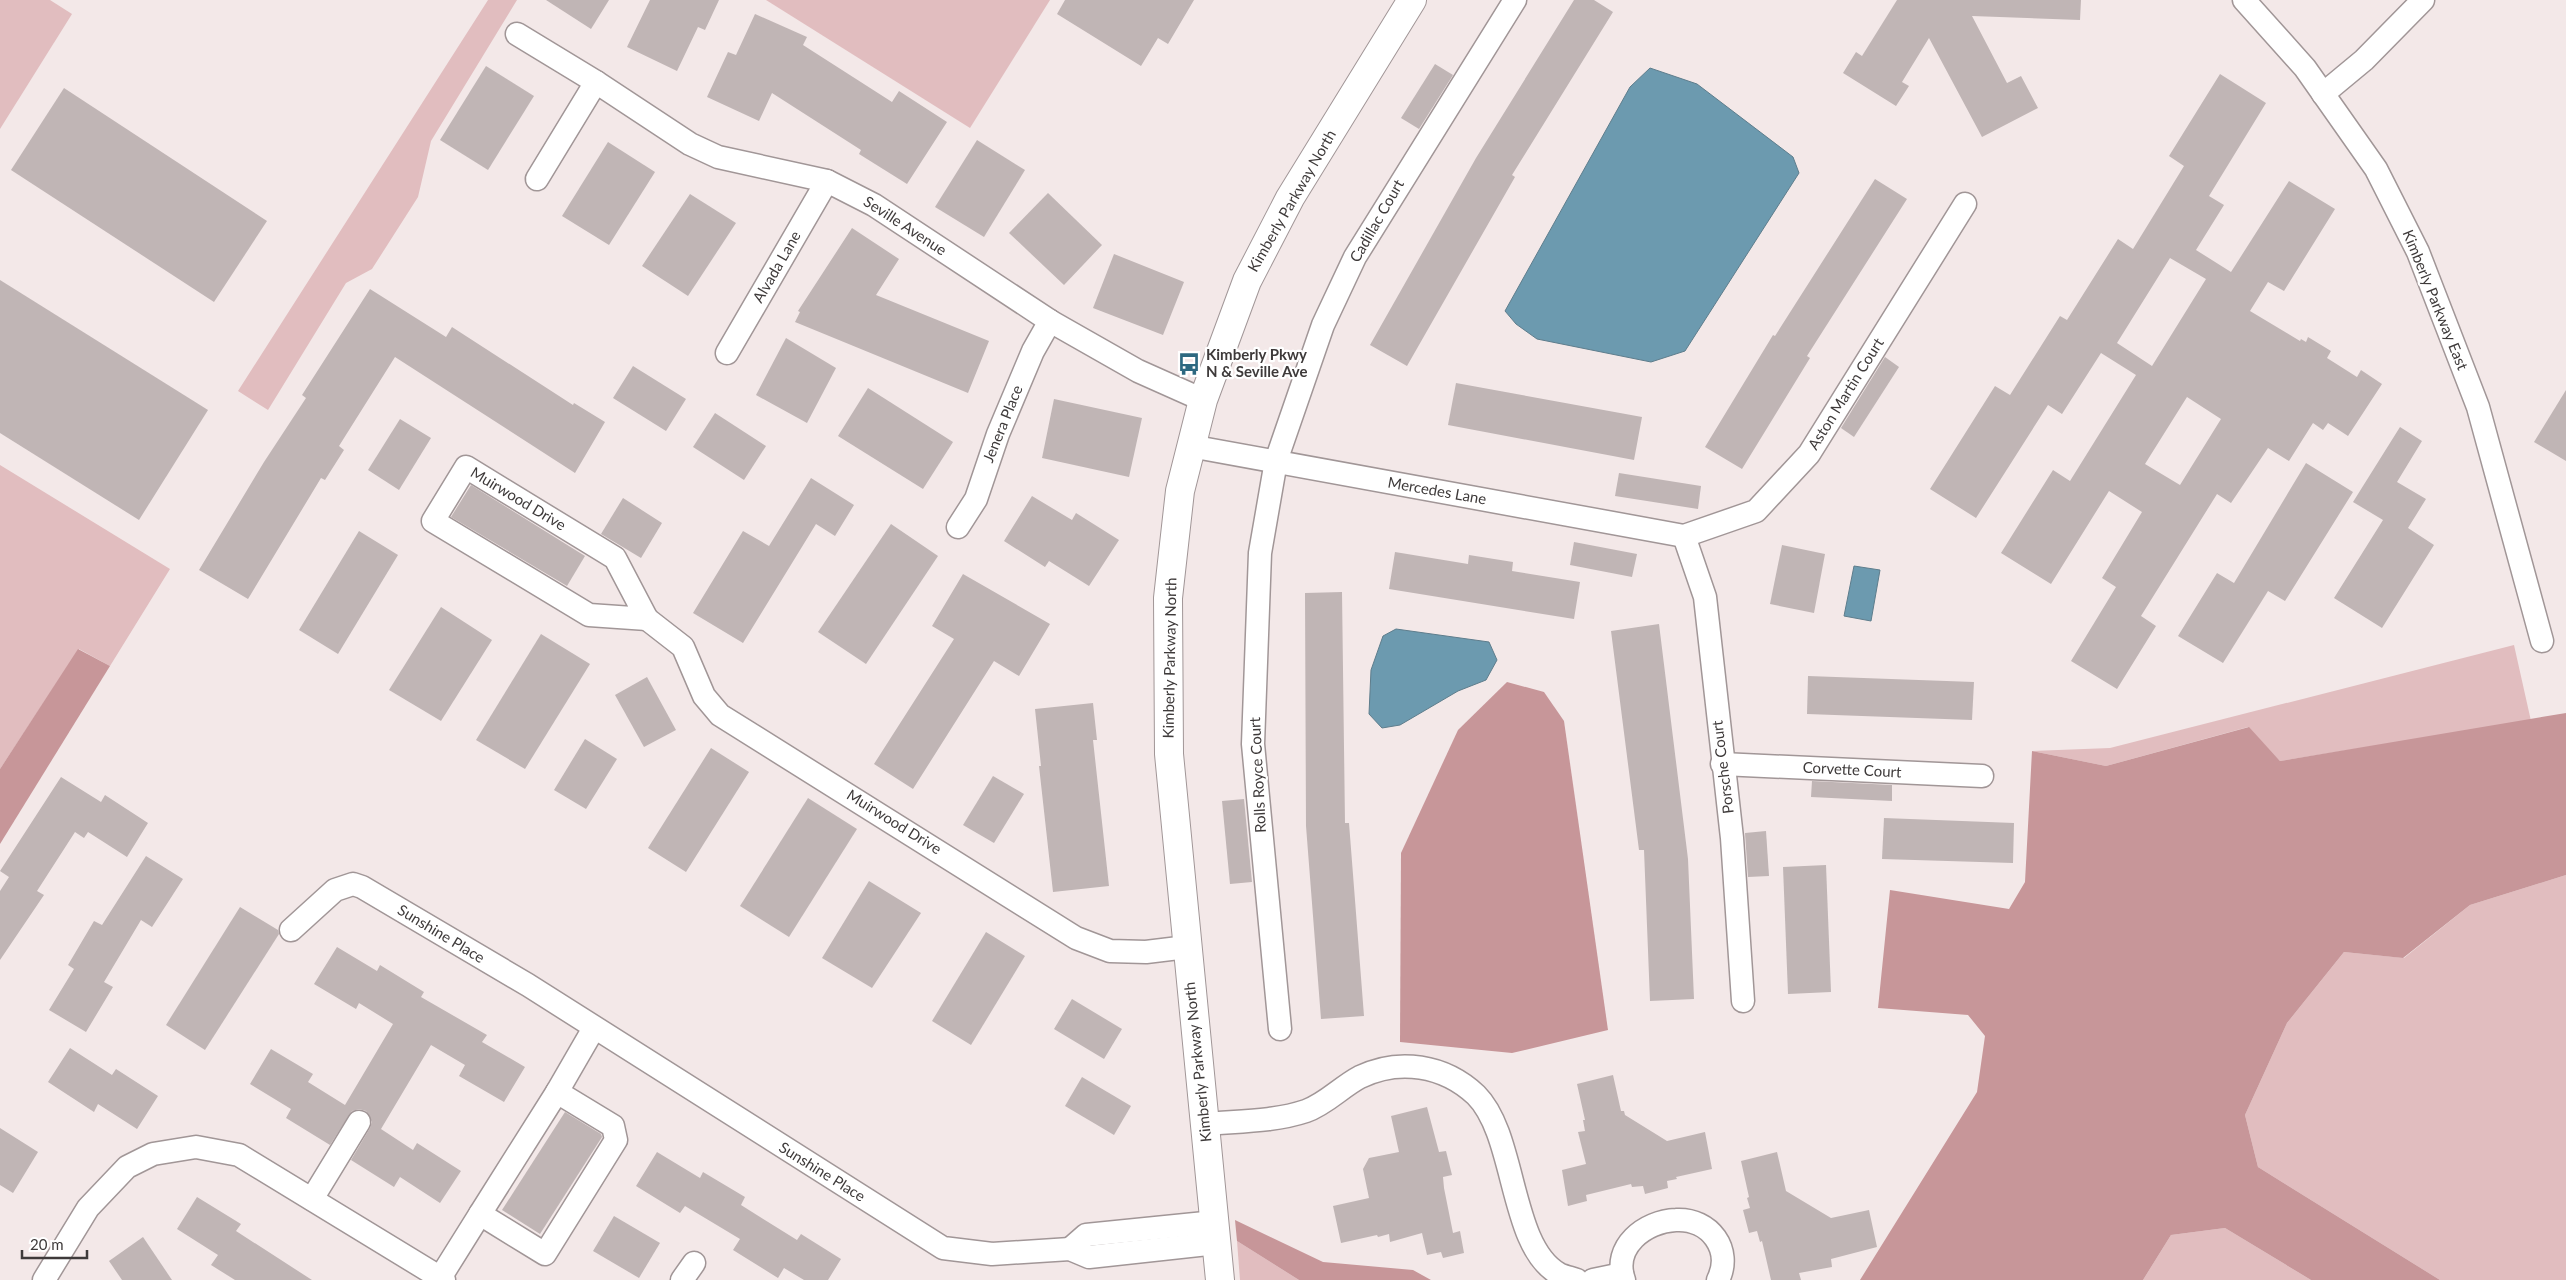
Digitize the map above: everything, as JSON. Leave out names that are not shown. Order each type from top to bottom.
[{"type":"street","name":"Kimberly Parkway North","points":[[1220,1280],[1186,947],[1169,754],[1168,598],[1180,492],[1203,400],[1247,281],[1290,198],[1412,0]]},
{"type":"street","name":"Cadillac Court","points":[[1276,461],[1323,325],[1356,257],[1515,0]]},
{"type":"street","name":"Kimberly Parkway East","points":[[2244,0],[2287,45],[2376,169],[2418,252],[2478,407],[2542,641]]},
{"type":"street","points":[[2323,94],[2364,60],[2423,0]]},
{"type":"street","name":"Seville Avenue","points":[[516,34],[596,82],[690,144],[718,157],[827,181],[874,205],[1050,321],[1138,371],[1203,400]]},
{"type":"street","points":[[537,178],[596,82]]},
{"type":"street","name":"Alvada Lane","points":[[726,353],[827,181]]},
{"type":"street","name":"Aston Martin Court","points":[[1684,536],[1756,511],[1809,454],[1964,204]]},
{"type":"street","name":"Jenera Place","points":[[958,527],[976,499],[998,434],[1033,351],[1050,321]]},
{"type":"street","name":"Mercedes Lane","points":[[1190,446],[1684,536]]},
{"type":"street","name":"Rolls Royce Court","points":[[1276,461],[1260,553],[1252,744],[1280,1029]]},
{"type":"street","name":"Muirwood Drive","points":[[647,619],[589,615],[433,521],[466,467],[615,558],[647,619],[683,647],[704,696],[720,715],[1076,938],[1110,951],[1146,952],[1186,947]]},
{"type":"street","name":"Porsche Court","points":[[1684,536],[1705,597],[1722,764],[1732,838],[1743,1001]]},
{"type":"street","name":"Corvette Court","points":[[1722,764],[1982,776]]},
{"type":"street","name":"Sunshine Place","points":[[291,930],[335,890],[353,884],[362,887],[528,985],[943,1248],[992,1254],[1070,1249],[1089,1257],[1216,1233]]},
{"type":"street","points":[[44,1280],[88,1208],[106,1186],[128,1166],[154,1154],[196,1147],[239,1155],[442,1279],[480,1214],[557,1092],[594,1028]]},
{"type":"street","points":[[1205,1124],[1286,1117],[1325,1102],[1359,1078],[1380,1069],[1399,1066],[1436,1071],[1464,1086],[1477,1096],[1491,1118],[1531,1241],[1543,1259],[1559,1274],[1577,1280]]},
{"type":"street","points":[[480,1214],[545,1254],[614,1147],[616,1133],[612,1126],[557,1092]]},
{"type":"street","points":[[312,1200],[360,1122]]},
{"type":"street","points":[[1592,1280],[1623,1277],[1623,1253],[1634,1236],[1653,1226],[1676,1220],[1701,1226],[1719,1242],[1724,1260],[1718,1280]]},
{"type":"shaded area","points":[[0,0],[50,0],[72,14],[0,129]]},
{"type":"shaded area","points":[[488,0],[517,0],[431,141],[418,197],[372,269],[346,283],[268,410],[238,391]]},
{"type":"shaded area","points":[[766,0],[1050,0],[970,128]]},
{"type":"shaded area","points":[[0,465],[170,569],[110,666],[79,649],[0,769]]},
{"type":"shaded area","points":[[2514,645],[2531,721],[2280,761],[2248,727],[2106,766],[2032,751],[2110,748]]},
{"type":"shaded area","points":[[78,649],[110,666],[0,844],[0,769]]},
{"type":"shaded area","points":[[1507,682],[1544,692],[1564,721],[1608,1030],[1512,1053],[1400,1042],[1401,853],[1458,730]]},
{"type":"shaded area","points":[[2566,713],[2566,875],[2470,905],[2403,958],[2344,952],[2287,1023],[2245,1115],[2258,1167],[2440,1280],[2311,1280],[2225,1228],[2171,1235],[2143,1280],[1860,1280],[1977,1092],[1985,1036],[1968,1015],[1878,1008],[1890,890],[2009,909],[2025,882],[2032,751],[2106,766],[2249,727],[2280,761]]},
{"type":"shaded area","points":[[2566,875],[2566,1280],[2440,1280],[2258,1167],[2245,1115],[2287,1023],[2344,952],[2404,958],[2470,905]]},
{"type":"shaded area","points":[[1235,1220],[1323,1262],[1413,1270],[1431,1280],[1299,1280],[1237,1241]]},
{"type":"shaded area","points":[[2225,1228],[2311,1280],[2143,1280],[2171,1235]]},
{"type":"shaded area","points":[[1237,1241],[1299,1280],[1240,1280]]},
{"type":"water","points":[[1650,68],[1697,84],[1793,157],[1799,173],[1685,351],[1651,362],[1537,339],[1516,324],[1505,311],[1630,87]]},
{"type":"water","points":[[1854,566],[1880,570],[1871,621],[1844,616]]},
{"type":"water","points":[[1396,629],[1489,642],[1497,660],[1486,680],[1458,691],[1400,725],[1382,728],[1369,714],[1371,670],[1383,636]]},
{"type":"building","points":[[546,0],[609,0],[591,29]]},
{"type":"building","points":[[650,0],[719,0],[705,30],[698,27],[677,71],[627,47]]},
{"type":"building","points":[[1065,0],[1194,0],[1168,44],[1158,38],[1141,66],[1057,14]]},
{"type":"building","points":[[1574,0],[1594,0],[1613,12],[1512,175],[1515,177],[1407,366],[1370,345],[1476,158]]},
{"type":"building","points":[[1897,0],[2081,0],[2080,20],[1972,16],[2007,83],[2021,76],[2038,108],[1982,137],[1929,38],[1902,82],[1909,86],[1896,106],[1843,73],[1856,52],[1862,56]]},
{"type":"building","points":[[755,14],[807,37],[803,45],[892,102],[899,91],[947,122],[907,184],[859,154],[861,150],[772,93],[759,121],[707,97],[728,52],[736,55]]},
{"type":"building","points":[[1435,64],[1453,75],[1419,129],[1401,118]]},
{"type":"building","points":[[486,66],[534,96],[488,170],[440,140]]},
{"type":"building","points":[[2220,74],[2266,103],[2209,196],[2224,205],[2196,250],[2231,272],[2289,181],[2335,209],[2284,291],[2268,282],[2250,311],[2300,341],[2301,339],[2306,342],[2308,337],[2331,351],[2327,358],[2357,377],[2361,370],[2382,384],[2348,436],[2328,423],[2323,430],[2313,423],[2289,461],[2268,448],[2231,503],[2217,494],[2141,616],[2156,626],[2117,689],[2071,661],[2116,587],[2102,578],[2142,512],[2109,491],[2051,584],[2001,553],[2053,470],[2070,481],[2136,375],[2101,353],[2062,414],[2048,405],[1976,518],[1930,489],[1995,386],[2010,395],[2060,316],[2067,320],[2118,239],[2133,249],[2184,166],[2169,156]],"holes":[[[2170,258],[2206,279],[2152,366],[2117,343]],[[2187,397],[2221,419],[2180,485],[2145,464]]]},
{"type":"building","points":[[64,88],[267,221],[214,302],[11,170]]},
{"type":"building","points":[[977,140],[1025,170],[984,237],[935,207]]},
{"type":"building","points":[[608,142],[655,172],[609,245],[562,216]]},
{"type":"building","points":[[1875,179],[1907,199],[1807,356],[1810,358],[1742,469],[1705,447],[1773,335],[1775,336]]},
{"type":"building","points":[[1048,193],[1102,245],[1064,285],[1009,233]]},
{"type":"building","points":[[690,194],[736,223],[688,296],[642,266]]},
{"type":"building","points":[[852,228],[899,259],[876,295],[989,341],[968,393],[795,322],[800,312],[798,311]]},
{"type":"building","points":[[1114,254],[1184,282],[1163,335],[1093,308]]},
{"type":"building","points":[[0,280],[208,410],[139,520],[0,433]]},
{"type":"building","points":[[370,289],[446,337],[452,327],[573,405],[574,403],[605,422],[575,473],[395,357],[339,446],[344,450],[325,480],[321,478],[248,599],[199,570],[264,462],[306,398],[302,395]]},
{"type":"building","points":[[786,338],[836,368],[807,423],[756,395]]},
{"type":"building","points":[[1885,357],[1899,367],[1854,437],[1841,428]]},
{"type":"building","points":[[633,366],[686,399],[666,431],[613,398]]},
{"type":"building","points":[[1456,383],[1642,417],[1634,460],[1448,425]]},
{"type":"building","points":[[868,388],[953,442],[923,489],[838,436]]},
{"type":"building","points":[[2566,390],[2566,461],[2534,442]]},
{"type":"building","points":[[1054,399],[1142,418],[1129,477],[1042,458]]},
{"type":"building","points":[[715,413],[766,446],[744,480],[693,447]]},
{"type":"building","points":[[400,419],[431,438],[399,490],[368,470]]},
{"type":"building","points":[[2400,427],[2422,441],[2397,482],[2426,499],[2408,528],[2434,545],[2382,628],[2334,598],[2383,520],[2353,502]]},
{"type":"building","points":[[2306,463],[2353,492],[2285,601],[2268,591],[2223,663],[2178,636],[2217,573],[2234,583]]},
{"type":"building","points":[[1619,473],[1701,486],[1698,509],[1615,496]]},
{"type":"building","points":[[811,478],[854,505],[835,536],[816,524],[743,643],[693,613],[743,531],[769,546]]},
{"type":"building","points":[[471,485],[585,556],[567,586],[451,517]]},
{"type":"building","points":[[1032,496],[1072,520],[1076,513],[1119,540],[1089,586],[1049,561],[1045,567],[1004,541]]},
{"type":"building","points":[[623,498],[662,523],[641,558],[601,534]]},
{"type":"building","points":[[891,524],[938,556],[866,664],[818,632]]},
{"type":"building","points":[[359,531],[398,555],[338,654],[299,630]]},
{"type":"building","points":[[1574,542],[1637,554],[1632,577],[1570,565]]},
{"type":"building","points":[[1782,545],[1825,554],[1814,613],[1770,604]]},
{"type":"building","points":[[1395,552],[1468,564],[1469,555],[1513,562],[1512,571],[1580,582],[1574,619],[1389,589]]},
{"type":"building","points":[[963,574],[1050,624],[1019,676],[994,661],[913,789],[874,764],[954,639],[932,626]]},
{"type":"building","points":[[1342,592],[1345,823],[1349,823],[1364,1016],[1321,1019],[1306,826],[1305,593]]},
{"type":"building","points":[[441,607],[492,640],[441,721],[389,690]]},
{"type":"building","points":[[1659,624],[1688,859],[1694,999],[1650,1001],[1644,850],[1639,850],[1611,631]]},
{"type":"building","points":[[541,634],[590,664],[525,769],[476,740]]},
{"type":"building","points":[[1808,676],[1974,682],[1972,720],[1807,714]]},
{"type":"building","points":[[647,677],[676,730],[644,747],[615,695]]},
{"type":"building","points":[[1093,703],[1097,740],[1093,740],[1109,886],[1053,892],[1039,766],[1041,766],[1035,709]]},
{"type":"building","points":[[585,739],[617,759],[586,809],[554,790]]},
{"type":"building","points":[[711,748],[749,772],[686,872],[648,848]]},
{"type":"building","points":[[993,776],[1024,794],[994,843],[963,825]]},
{"type":"building","points":[[61,777],[101,802],[105,795],[148,823],[127,857],[88,832],[84,838],[75,832],[37,891],[44,895],[0,960],[0,891],[9,877],[0,871]]},
{"type":"building","points":[[1812,781],[1892,785],[1892,801],[1811,797]]},
{"type":"building","points":[[808,798],[857,829],[789,937],[740,906]]},
{"type":"building","points":[[1244,799],[1252,882],[1230,884],[1222,801]]},
{"type":"building","points":[[1884,818],[2014,823],[2013,863],[1882,859]]},
{"type":"building","points":[[1766,831],[1769,876],[1748,877],[1745,833]]},
{"type":"building","points":[[146,856],[183,879],[152,927],[141,920],[104,982],[113,987],[86,1032],[49,1010],[74,969],[68,965],[94,921],[102,925]]},
{"type":"building","points":[[1826,865],[1831,992],[1788,994],[1783,867]]},
{"type":"building","points":[[869,881],[921,913],[872,988],[822,958]]},
{"type":"building","points":[[240,907],[278,930],[279,934],[205,1050],[166,1025]]},
{"type":"building","points":[[986,932],[1025,956],[971,1045],[932,1021]]},
{"type":"building","points":[[337,947],[377,971],[380,965],[424,992],[421,997],[487,1035],[482,1042],[525,1067],[504,1102],[459,1076],[465,1065],[431,1045],[381,1129],[413,1150],[417,1143],[461,1171],[440,1203],[400,1177],[394,1187],[351,1160],[372,1122],[366,1111],[359,1109],[352,1111],[330,1145],[286,1118],[291,1109],[250,1084],[271,1049],[313,1074],[308,1082],[345,1105],[393,1024],[359,1003],[356,1009],[314,984]]},
{"type":"building","points":[[1072,999],[1122,1029],[1104,1059],[1054,1029]]},
{"type":"building","points":[[70,1048],[112,1075],[116,1069],[158,1096],[137,1129],[98,1104],[94,1112],[48,1082]]},
{"type":"building","points":[[1613,1075],[1621,1111],[1624,1111],[1625,1115],[1667,1141],[1705,1132],[1712,1169],[1676,1177],[1677,1179],[1667,1181],[1668,1188],[1645,1194],[1643,1186],[1632,1187],[1631,1184],[1586,1195],[1587,1201],[1568,1206],[1562,1170],[1586,1164],[1578,1132],[1585,1131],[1583,1120],[1585,1120],[1577,1084]]},
{"type":"building","points":[[1082,1077],[1131,1106],[1114,1135],[1065,1106]]},
{"type":"building","points":[[1427,1107],[1439,1152],[1446,1151],[1452,1175],[1443,1177],[1444,1188],[1453,1233],[1460,1231],[1464,1253],[1443,1258],[1441,1252],[1427,1255],[1422,1233],[1390,1242],[1389,1234],[1341,1243],[1333,1206],[1369,1198],[1363,1169],[1369,1158],[1399,1152],[1391,1116]]},
{"type":"building","points":[[565,1112],[601,1134],[602,1137],[540,1234],[502,1210]]},
{"type":"building","points":[[0,1128],[38,1152],[13,1193],[0,1185]]},
{"type":"building","points":[[657,1152],[700,1178],[703,1172],[745,1197],[741,1205],[797,1240],[801,1234],[841,1259],[828,1280],[804,1280],[784,1268],[778,1278],[733,1250],[740,1239],[685,1206],[680,1213],[636,1186]]},
{"type":"building","points":[[1777,1152],[1786,1191],[1831,1218],[1869,1210],[1877,1247],[1831,1259],[1832,1267],[1799,1273],[1801,1280],[1771,1280],[1762,1241],[1760,1242],[1757,1231],[1749,1233],[1743,1210],[1750,1208],[1741,1161]]},
{"type":"building","points":[[197,1197],[241,1224],[236,1231],[312,1280],[235,1280],[211,1265],[218,1255],[177,1229]]},
{"type":"building","points":[[614,1216],[660,1243],[639,1278],[593,1251]]},
{"type":"building","points":[[143,1237],[172,1280],[122,1280],[109,1261]]},
{"type":"place","name":"Kimberly Pkwy N & Seville Ave","points":[[1189,364]]}]
